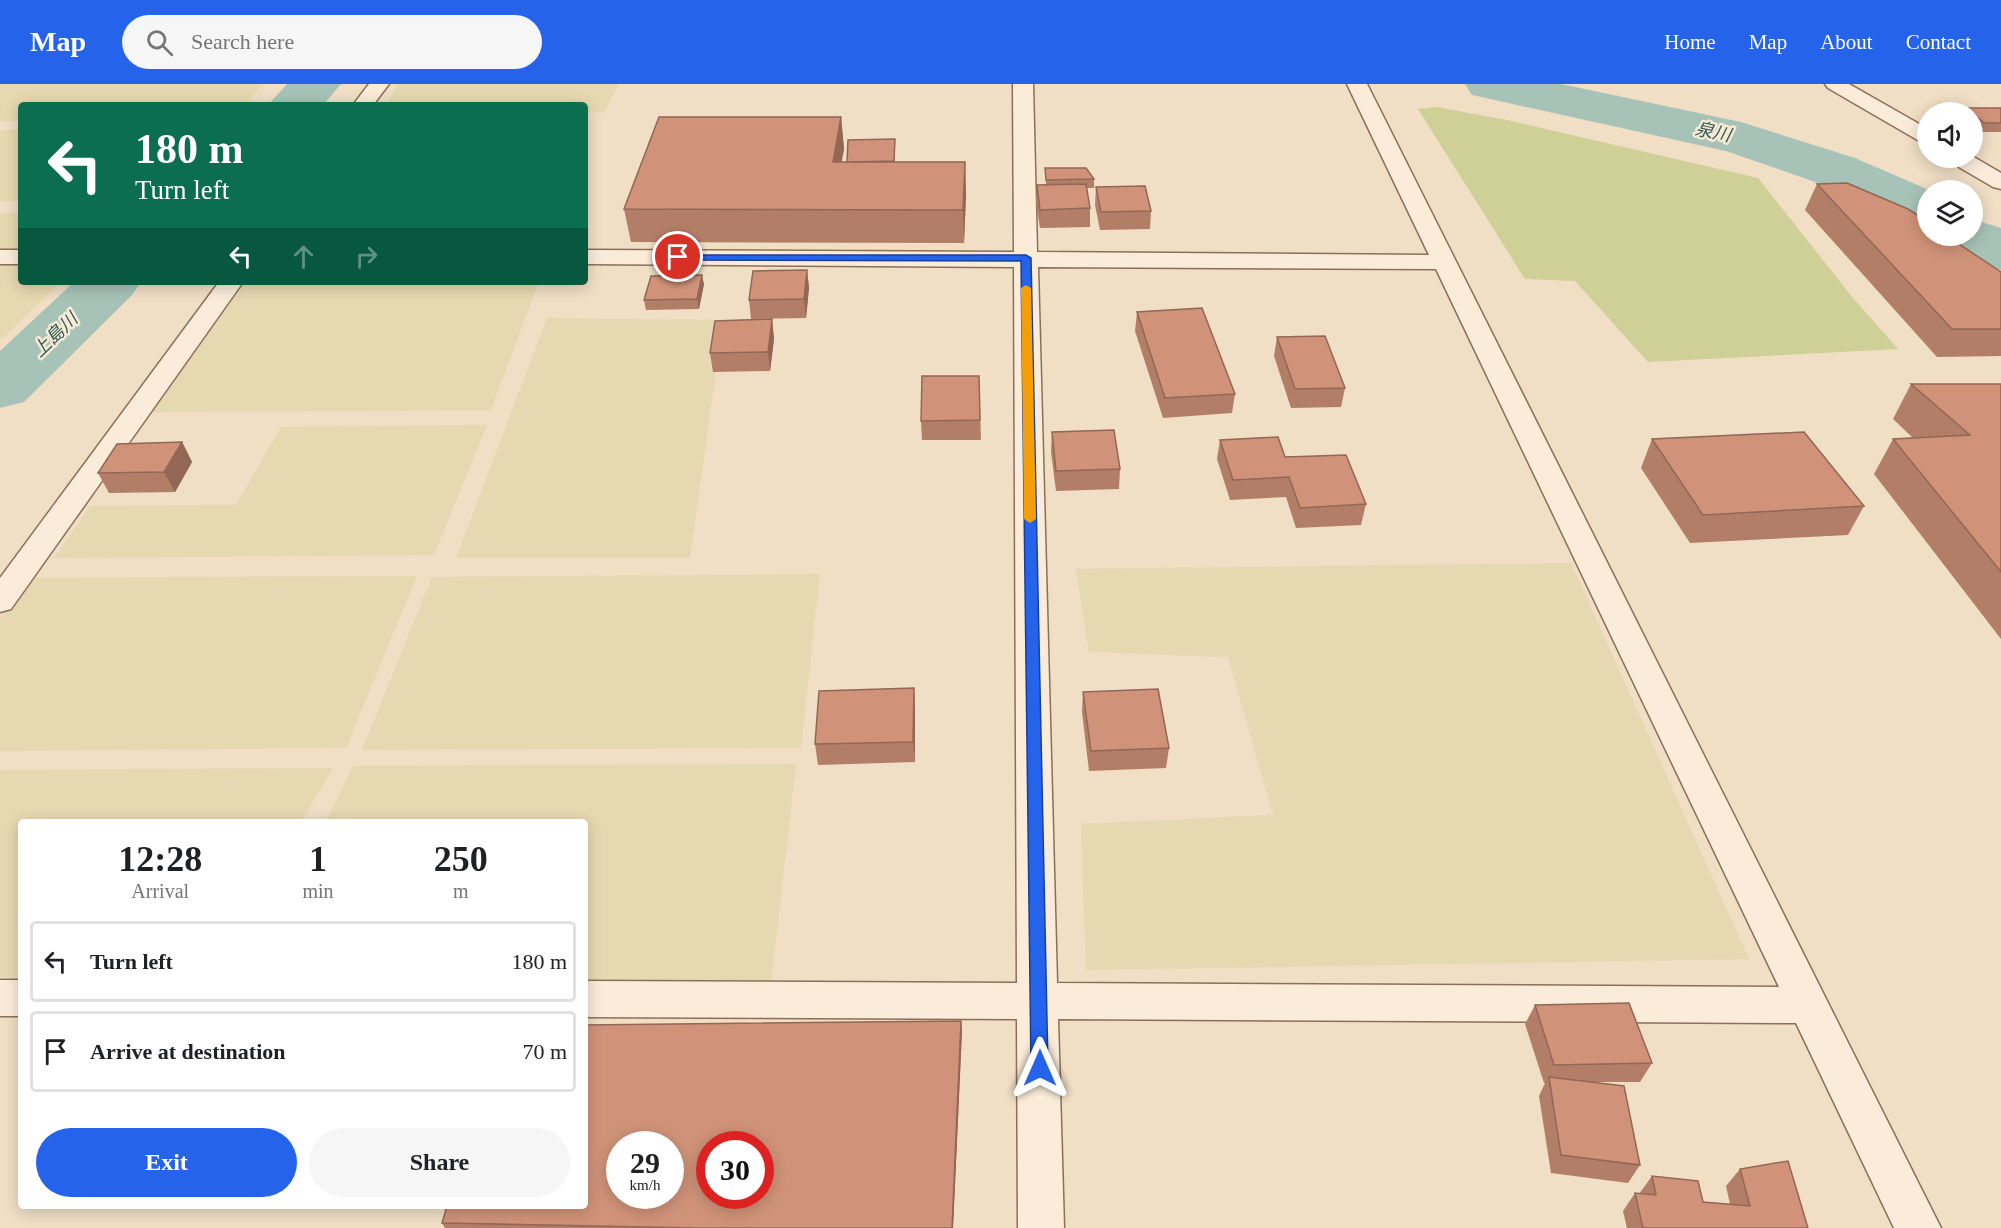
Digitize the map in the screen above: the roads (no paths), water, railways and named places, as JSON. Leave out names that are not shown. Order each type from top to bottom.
[{"type":"street","points":[[365,102],[379,84]]},
{"type":"street","points":[[1023,84],[1041,1228]]},
{"type":"street","points":[[1357,84],[1918,1228]]},
{"type":"street","points":[[1835,84],[1917,132]]},
{"type":"street","points":[[1977,168],[2001,182]]},
{"type":"street","points":[[0,257],[18,257]]},
{"type":"street","points":[[588,257],[1445,262]]},
{"type":"street","points":[[0,601],[229,285]]},
{"type":"street","points":[[0,998],[18,998]]},
{"type":"street","points":[[588,999],[1809,1005]]},
{"type":"waterway","name":"上島川","points":[[297,102],[316,84]]},
{"type":"waterway","name":"泉川","points":[[1490,84],[1741,138],[1835,170],[1917,206]]},
{"type":"waterway","name":"泉川","points":[[1983,242],[2001,252]]},
{"type":"waterway","name":"上島川","points":[[0,388],[107,285]]}]
